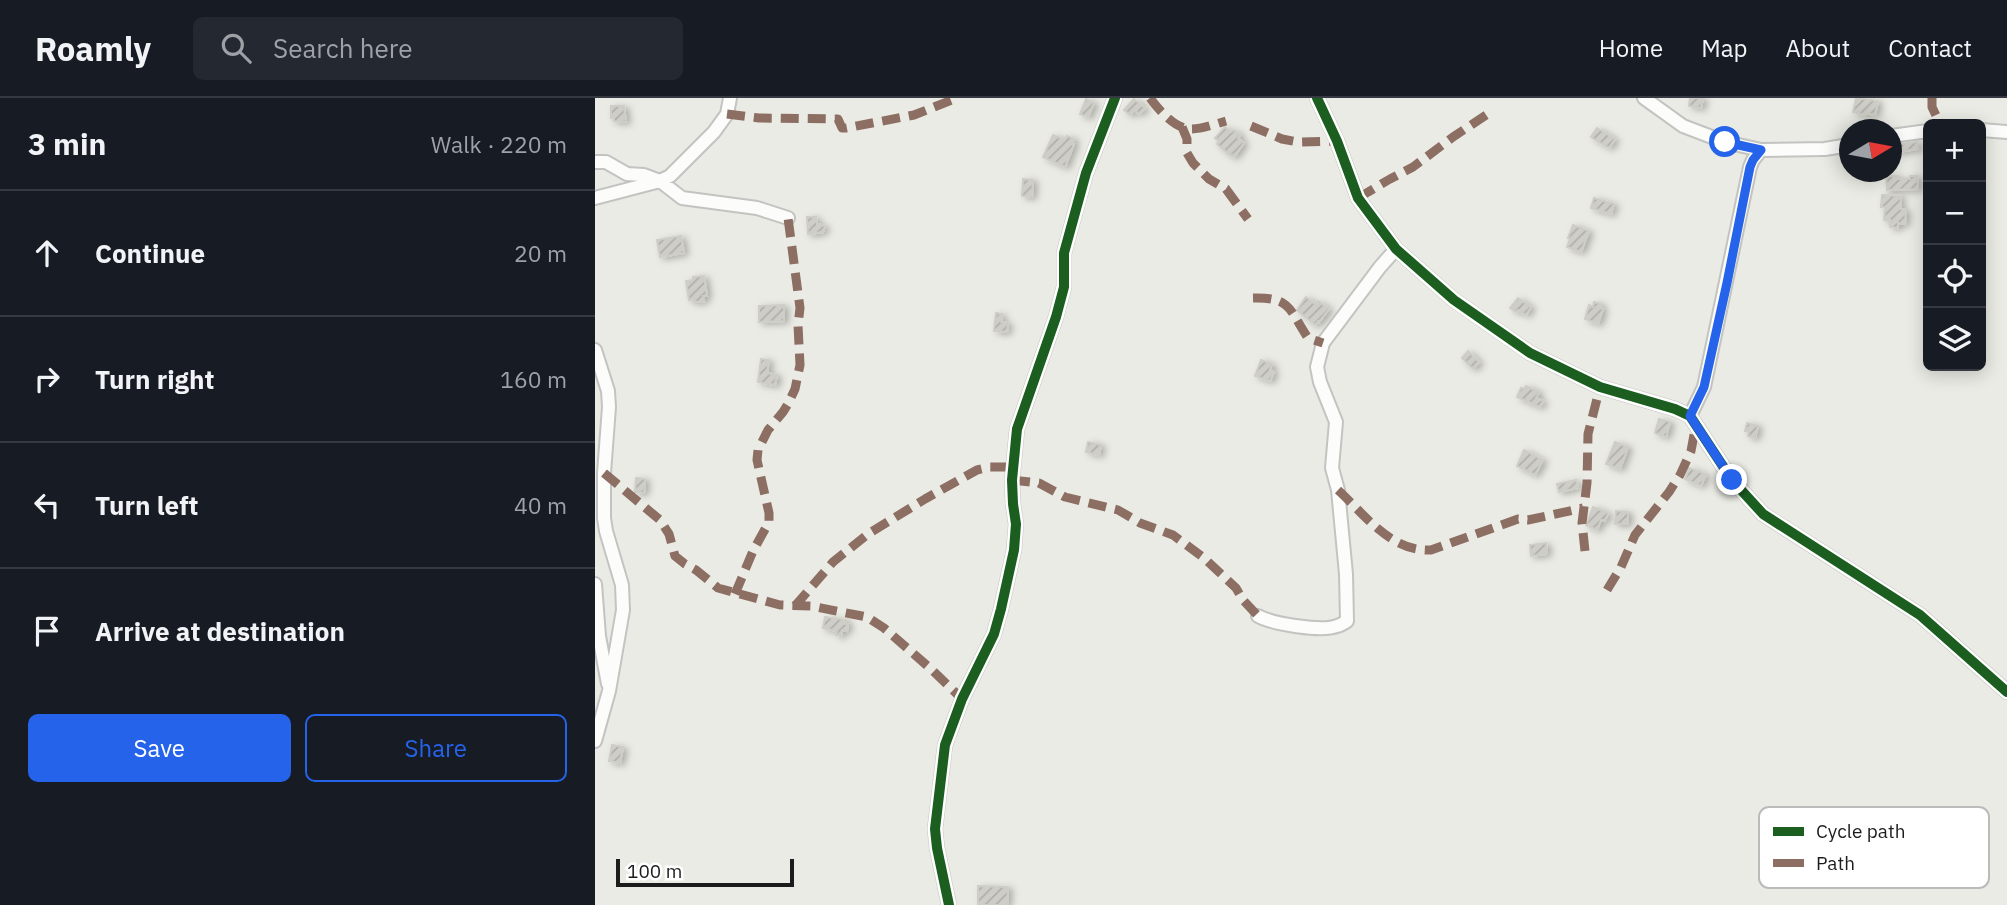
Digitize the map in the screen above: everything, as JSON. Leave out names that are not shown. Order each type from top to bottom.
[{"type":"street","points":[[595,198],[670,176],[714,132],[727,114],[730,98]]},
{"type":"street","points":[[949,905],[935,829],[945,746],[962,699],[994,634],[1002,609],[1014,550],[1016,524],[1012,480],[1017,429],[1056,317],[1064,287],[1064,253],[1086,173],[1115,98]]},
{"type":"street","points":[[1317,98],[1337,141],[1358,198],[1397,250],[1454,300],[1530,353],[1599,387],[1675,409],[1690,416],[1732,480],[1763,514],[1920,615],[2007,692]]},
{"type":"street","points":[[1644,98],[1683,126],[1725,142],[1761,150],[1839,147]]},
{"type":"street","points":[[1986,130],[2007,132]]},
{"type":"street","points":[[1902,135],[1923,132]]},
{"type":"street","points":[[1690,416],[1704,387],[1750,167],[1761,150]]},
{"type":"street","points":[[595,162],[606,162],[627,174],[644,175],[660,181],[682,198],[757,208],[788,218]]},
{"type":"street","points":[[1258,616],[1270,622],[1322,628],[1336,627],[1347,621],[1346,574],[1338,490],[1332,468],[1336,422],[1317,367],[1323,343],[1380,267],[1397,250]]},
{"type":"street","points":[[595,350],[606,384],[609,407],[604,518],[622,585],[623,610],[609,691],[595,741]]},
{"type":"street","points":[[595,405],[609,407]]},
{"type":"street","points":[[595,537],[604,518]]},
{"type":"street","points":[[595,584],[599,636],[609,691]]},
{"type":"building","points":[[1690,98],[1703,98],[1701,108],[1689,106]]},
{"type":"building","points":[[1856,98],[1878,101],[1875,115],[1853,112]]},
{"type":"building","points":[[1086,99],[1094,103],[1088,117],[1080,114]]},
{"type":"building","points":[[1134,99],[1145,108],[1139,114],[1134,110],[1130,115],[1124,110]]},
{"type":"building","points":[[611,106],[624,106],[626,122],[614,121],[614,118],[611,118]]},
{"type":"building","points":[[1225,127],[1240,135],[1238,138],[1244,143],[1234,157],[1217,144],[1219,141],[1215,138]]},
{"type":"building","points":[[1597,128],[1615,139],[1609,148],[1591,137]]},
{"type":"building","points":[[1053,135],[1065,140],[1067,136],[1074,139],[1065,167],[1043,157]]},
{"type":"building","points":[[1917,142],[1918,149],[1902,151],[1902,144]]},
{"type":"building","points":[[1917,176],[1918,189],[1887,190],[1886,182],[1902,182],[1902,179]]},
{"type":"building","points":[[1023,179],[1033,180],[1032,197],[1022,196]]},
{"type":"building","points":[[1882,195],[1901,196],[1900,209],[1906,210],[1905,224],[1898,223],[1898,228],[1890,227],[1890,220],[1884,220]]},
{"type":"building","points":[[1594,198],[1614,204],[1611,214],[1591,208]]},
{"type":"building","points":[[807,217],[816,217],[817,224],[825,226],[823,232],[808,234]]},
{"type":"building","points":[[1573,225],[1589,231],[1581,252],[1567,247]]},
{"type":"building","points":[[681,236],[684,253],[660,257],[657,240]]},
{"type":"building","points":[[704,276],[707,296],[703,296],[704,301],[689,300],[686,281]]},
{"type":"building","points":[[1306,297],[1329,309],[1315,325],[1297,310]]},
{"type":"building","points":[[1518,298],[1531,307],[1526,315],[1510,308]]},
{"type":"building","points":[[1594,302],[1601,304],[1600,308],[1603,309],[1598,324],[1585,319],[1589,305],[1593,307]]},
{"type":"building","points":[[784,305],[784,321],[759,322],[759,306]]},
{"type":"building","points":[[996,313],[1002,314],[1001,322],[1008,323],[1007,332],[994,331]]},
{"type":"building","points":[[1468,351],[1479,362],[1473,369],[1462,358]]},
{"type":"building","points":[[761,359],[769,360],[767,373],[777,375],[775,385],[758,382]]},
{"type":"building","points":[[1261,360],[1272,364],[1270,370],[1274,372],[1270,381],[1255,376]]},
{"type":"building","points":[[1526,386],[1539,392],[1536,398],[1543,401],[1540,407],[1517,397],[1521,388],[1525,389]]},
{"type":"building","points":[[1659,419],[1670,422],[1666,437],[1655,433]]},
{"type":"building","points":[[1747,423],[1758,426],[1755,438],[1748,436],[1749,432],[1745,431]]},
{"type":"building","points":[[1088,442],[1101,445],[1099,455],[1086,452]]},
{"type":"building","points":[[1615,442],[1628,447],[1620,469],[1606,464]]},
{"type":"building","points":[[1524,450],[1543,460],[1535,475],[1517,466]]},
{"type":"building","points":[[1689,468],[1706,474],[1701,486],[1685,479]]},
{"type":"building","points":[[636,478],[645,479],[644,493],[635,492]]},
{"type":"building","points":[[1576,480],[1578,488],[1559,492],[1557,484]]},
{"type":"building","points":[[1593,507],[1608,513],[1597,530],[1586,525]]},
{"type":"building","points":[[1616,511],[1628,512],[1628,524],[1615,524]]},
{"type":"building","points":[[1546,543],[1547,554],[1531,556],[1530,545]]},
{"type":"building","points":[[825,617],[846,620],[847,631],[842,630],[841,636],[836,635],[837,631],[823,628]]},
{"type":"building","points":[[612,745],[623,747],[620,763],[609,761]]},
{"type":"building","points":[[978,886],[1008,887],[1007,905],[978,905]]},
{"type":"marked path","points":[[727,114],[759,118],[838,119],[842,128],[846,128],[914,115],[957,98]]},
{"type":"marked path","points":[[1150,98],[1168,118],[1185,128],[1200,128],[1226,121]]},
{"type":"marked path","points":[[1932,98],[1932,107],[1938,119]]},
{"type":"marked path","points":[[1358,198],[1413,167],[1492,111]]},
{"type":"marked path","points":[[1251,126],[1282,139],[1298,142],[1337,141]]},
{"type":"marked path","points":[[1182,127],[1187,139],[1187,153],[1193,163],[1209,179],[1226,189],[1248,219]]},
{"type":"marked path","points":[[735,594],[769,522],[757,460],[758,450],[768,430],[788,404],[795,389],[800,365],[800,308],[788,218]]},
{"type":"marked path","points":[[1253,298],[1266,298],[1283,303],[1293,313],[1308,338],[1323,343]]},
{"type":"marked path","points":[[1585,551],[1582,523],[1587,483],[1588,434],[1600,387]]},
{"type":"marked path","points":[[1607,590],[1635,535],[1680,475],[1691,451],[1696,424]]},
{"type":"marked path","points":[[795,606],[833,562],[868,534],[977,470],[1013,467]]},
{"type":"marked path","points":[[604,473],[660,520],[669,534],[675,556],[718,588],[780,605],[811,606],[867,617],[884,628],[962,699]]},
{"type":"marked path","points":[[1012,480],[1039,483],[1065,497],[1118,510],[1140,523],[1173,535],[1204,558],[1236,588],[1258,616]]},
{"type":"marked path","points":[[1338,490],[1380,530],[1403,545],[1417,549],[1431,550],[1518,519],[1528,520],[1583,508]]},
{"type":"cycle path","points":[[949,905],[935,829],[945,745],[962,699],[994,634],[1001,609],[1014,550],[1016,524],[1012,480],[1017,429],[1056,317],[1064,287],[1064,253],[1086,173],[1115,98]]},
{"type":"cycle path","points":[[1317,98],[1337,141],[1358,198],[1396,249],[1454,300],[1530,353],[1600,387],[1690,416],[1732,480],[1763,514],[1920,615],[2007,692]]},
{"type":"route","points":[[1725,142],[1761,150],[1750,167],[1704,387],[1690,416],[1732,480]]}]
